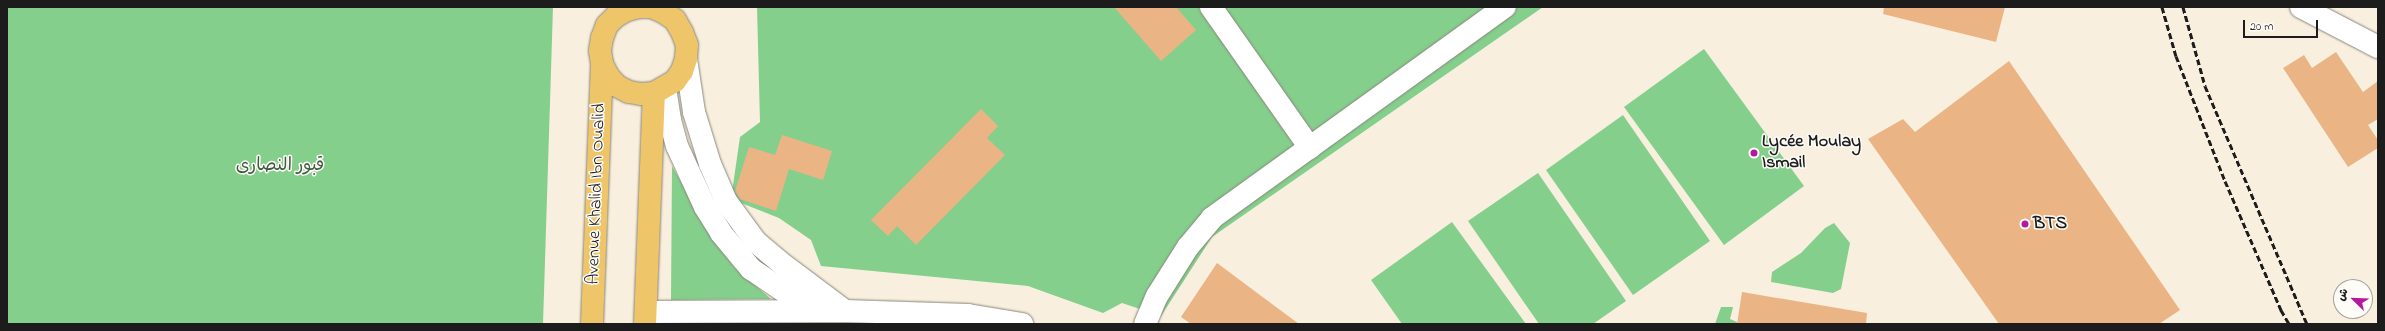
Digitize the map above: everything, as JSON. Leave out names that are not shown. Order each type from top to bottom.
[{"type":"main road","points":[[640,7],[663,9],[675,20],[687,45],[686,59],[675,81],[660,90],[635,93],[617,86],[608,76],[602,64],[600,51],[608,16],[616,16],[627,10],[640,7]]},
{"type":"main road","name":"Avenue Khalid Ibn Oualid","points":[[592,324],[602,64]]},
{"type":"main road","points":[[646,318],[660,90]]},
{"type":"street","points":[[1211,7],[1310,148]]},
{"type":"street","points":[[1145,324],[1157,296],[1188,247],[1212,218],[1504,7]]},
{"type":"street","points":[[2301,7],[2378,47]]},
{"type":"street","points":[[686,59],[694,112],[710,164],[726,200],[756,242],[845,317]]},
{"type":"street","points":[[660,90],[677,146],[706,207],[721,234],[751,269],[791,296],[820,311],[845,317],[968,315],[1022,324]]},
{"type":"street","points":[[646,318],[820,311]]},
{"type":"green space","name":"قبور النصارى","points":[[7,7],[553,7],[543,324],[7,324]]},
{"type":"green space","points":[[757,7],[1543,7],[1212,237],[1161,316],[1122,303],[1103,313],[1028,286],[821,266],[811,240],[779,218],[731,199],[740,137],[760,122]]},
{"type":"green space","points":[[1704,49],[1804,186],[1724,245],[1624,107]]},
{"type":"green space","points":[[1623,115],[1710,241],[1633,295],[1546,170]]},
{"type":"green space","points":[[672,166],[712,237],[734,267],[771,299],[671,300]]},
{"type":"green space","points":[[1538,173],[1626,301],[1593,324],[1539,324],[1468,221]]},
{"type":"green space","points":[[1452,222],[1526,324],[1402,324],[1371,280]]},
{"type":"green space","points":[[1834,223],[1850,243],[1841,289],[1833,293],[1771,282],[1772,272],[1801,253],[1825,228]]},
{"type":"green space","points":[[1721,307],[1733,307],[1730,319],[1737,322],[1737,324],[1715,324]]},
{"type":"building","points":[[1114,7],[1176,7],[1196,30],[1161,61]]},
{"type":"building","points":[[1884,7],[2005,7],[1996,42],[1883,14]]},
{"type":"building","points":[[2336,52],[2363,92],[2378,81],[2378,119],[2368,125],[2378,140],[2378,148],[2348,167],[2283,68],[2304,55],[2312,68]]},
{"type":"building","name":"BTS","points":[[2009,61],[2180,310],[2159,324],[1999,324],[1868,139],[1903,119],[1915,132]]},
{"type":"building","points":[[981,109],[998,126],[987,138],[1005,155],[916,245],[897,226],[888,236],[871,220]]},
{"type":"building","points":[[782,135],[832,151],[823,180],[789,169],[776,211],[740,199],[735,191],[749,147],[775,155]]},
{"type":"building","points":[[1217,263],[1299,324],[1191,324],[1181,317]]},
{"type":"building","points":[[1742,292],[1867,313],[1866,324],[1737,324]]},
{"type":"railway","points":[[2162,7],[2176,56],[2225,181],[2281,310],[2289,324]]},
{"type":"railway","points":[[2183,7],[2205,86],[2307,324]]},
{"type":"place","name":"Lycée Moulay Ismail","points":[[1754,153]]},
{"type":"place","name":"BTS","points":[[2025,224]]}]
